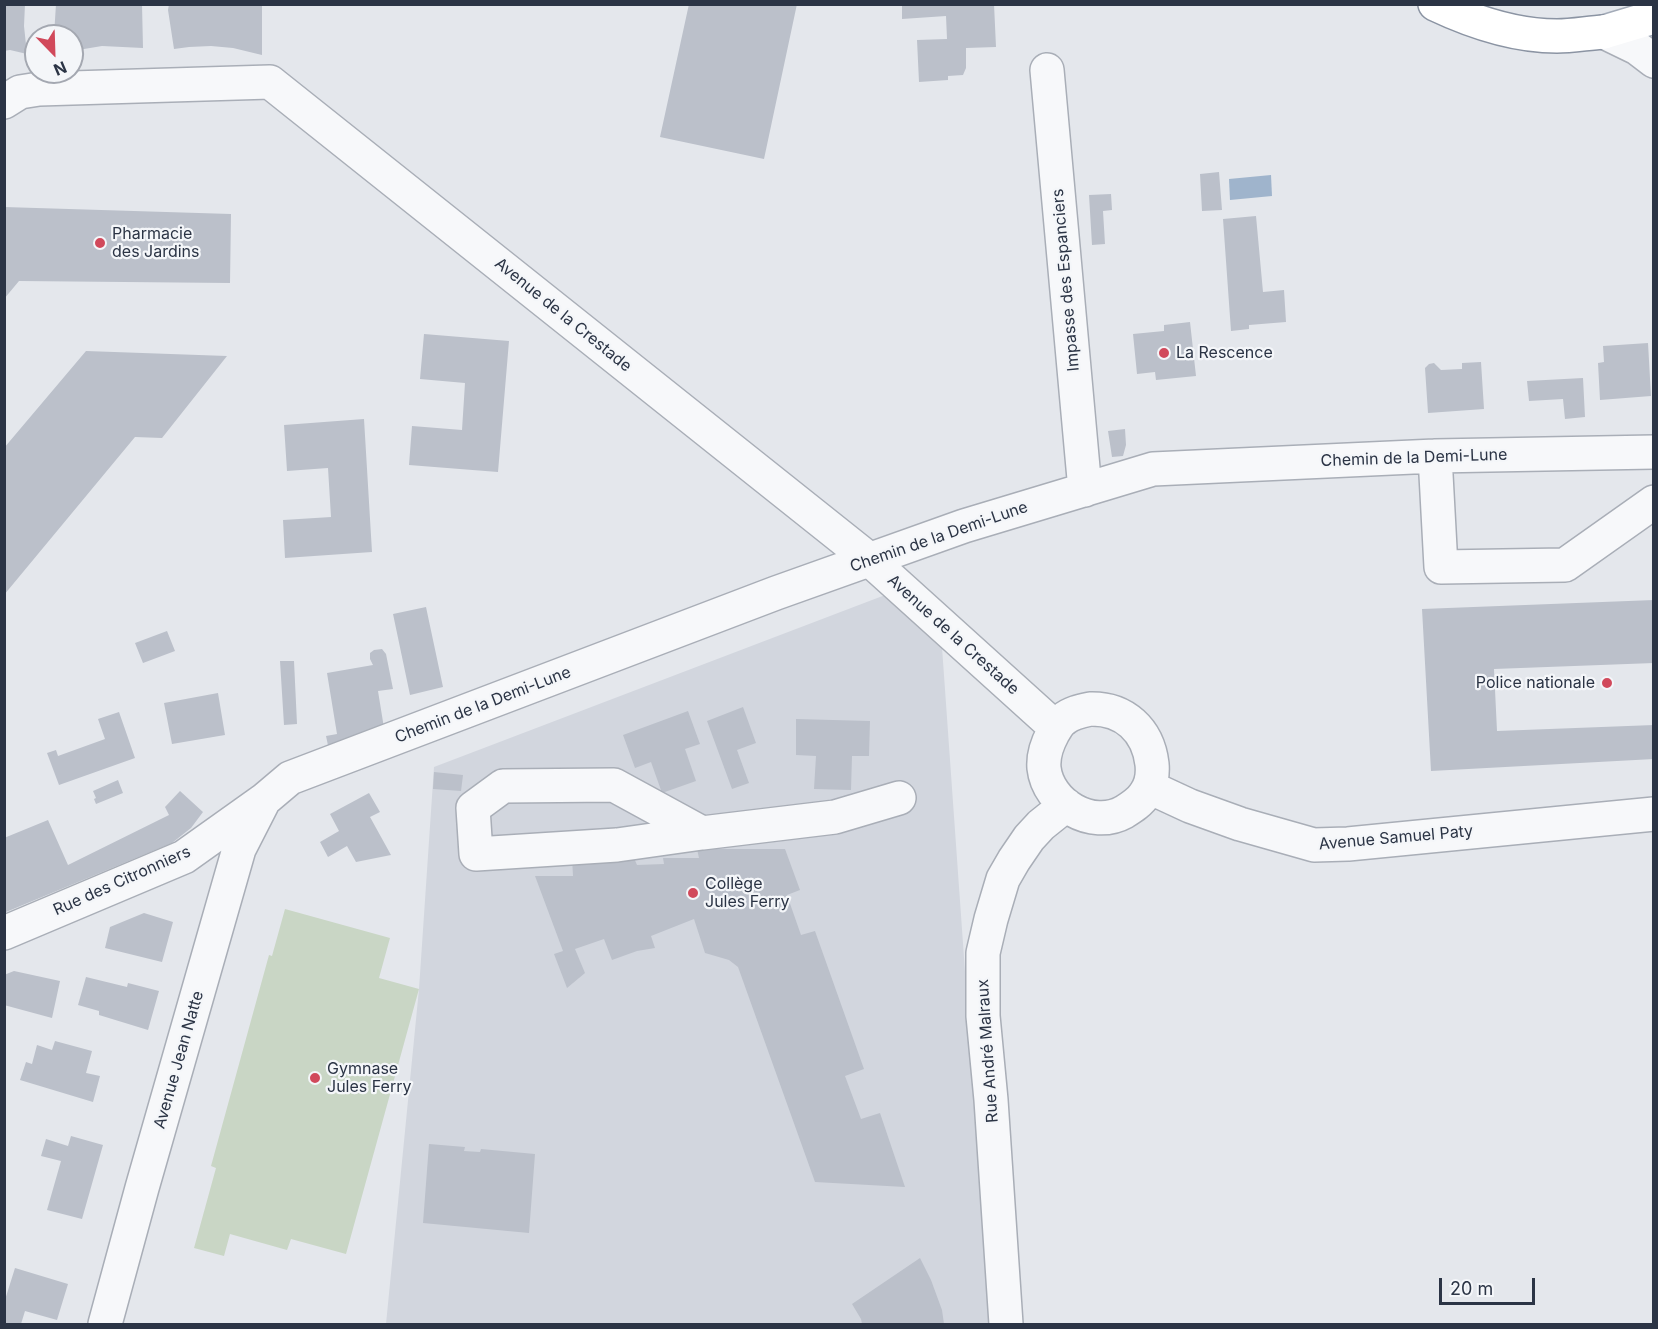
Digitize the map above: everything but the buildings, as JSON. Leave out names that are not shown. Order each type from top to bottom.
[{"type":"main road","points":[[1435,4],[1455,14],[1509,32],[1557,36],[1604,32],[1653,17]]},
{"type":"street","points":[[1604,32],[1637,48],[1653,61]]},
{"type":"street","name":"Impasse des Espanciers","points":[[1047,70],[1085,490]]},
{"type":"street","name":"Avenue de la Crestade","points":[[4,102],[20,92],[39,88],[270,82],[870,560],[1056,728]]},
{"type":"street","name":"Chemin de la Demi-Lune","points":[[264,800],[290,778],[776,593],[964,526],[1153,469],[1435,456],[1653,452]]},
{"type":"street","points":[[1435,456],[1441,567],[1565,565],[1653,502]]},
{"type":"street","points":[[1090,709],[1110,711],[1131,722],[1145,738],[1152,769],[1149,787],[1134,806],[1118,815],[1103,818],[1089,817],[1072,810],[1057,795],[1044,770],[1044,754],[1049,739],[1064,718],[1077,712],[1090,709]]},
{"type":"street","points":[[702,833],[614,785],[503,786],[474,807],[476,854],[617,845],[835,817],[898,798]]},
{"type":"street","name":"Avenue Samuel Paty","points":[[1149,787],[1190,806],[1240,824],[1314,845],[1348,844],[1653,814]]},
{"type":"street","name":"Rue des Citronniers","points":[[4,933],[184,857],[264,800]]},
{"type":"street","name":"Avenue Jean Natte","points":[[105,1324],[239,849],[264,800]]},
{"type":"street","name":"Rue André Malraux","points":[[1006,1324],[983,1016],[983,953],[1003,879],[1035,832],[1066,805]]},
{"type":"shaded area","name":"Collège Jules Ferry","points":[[914,584],[940,619],[990,1324],[386,1324],[419,989],[434,767]]},
{"type":"green space","name":"Gymnase Jules Ferry","points":[[285,909],[390,938],[379,978],[419,989],[346,1254],[291,1239],[287,1250],[230,1234],[224,1256],[194,1248],[216,1168],[211,1166],[269,955],[272,956]]},
{"type":"water","points":[[1271,175],[1272,196],[1230,200],[1229,179]]},
{"type":"place","name":"Pharmacie des Jardins","points":[[100,243]]},
{"type":"place","name":"La Rescence","points":[[1164,353]]},
{"type":"place","name":"Police nationale","points":[[1607,683]]},
{"type":"place","name":"Collège Jules Ferry","points":[[693,893]]},
{"type":"place","name":"Gymnase Jules Ferry","points":[[315,1078]]}]
